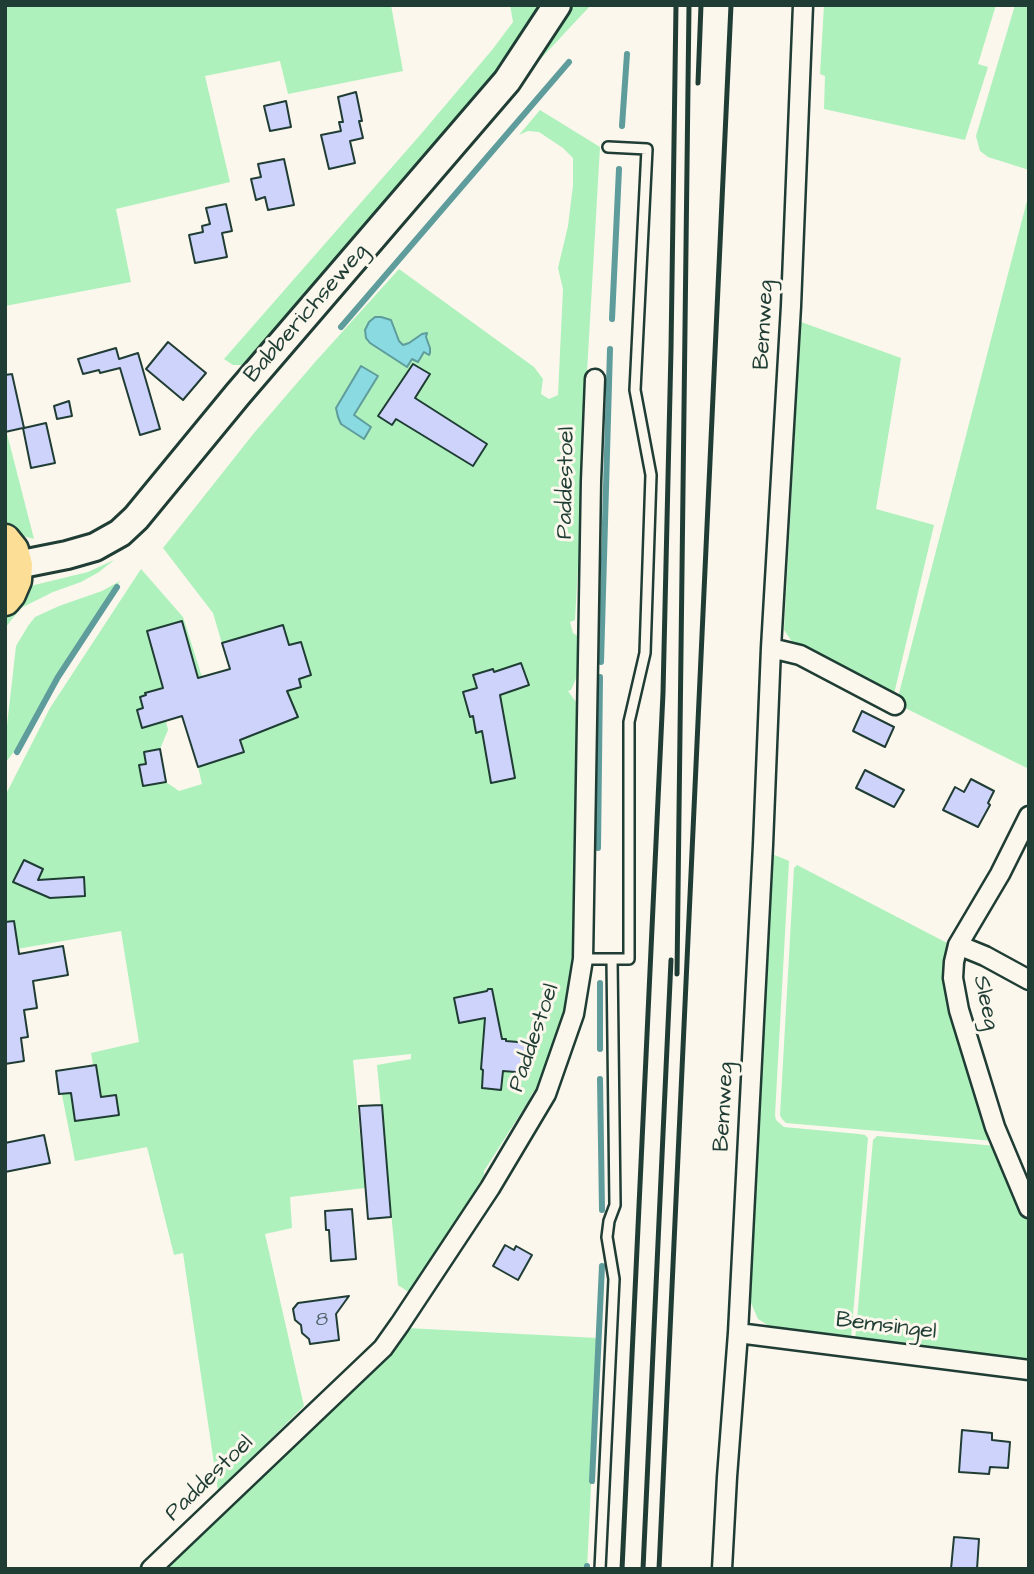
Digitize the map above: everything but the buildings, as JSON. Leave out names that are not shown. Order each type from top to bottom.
[{"type":"main road","points":[[5,600],[16,580],[11,553]]},
{"type":"street","name":"Babberichseweg","points":[[11,553],[67,555],[95,547],[120,533],[136,518],[238,394],[507,81],[557,5]]},
{"type":"street","name":"Bemweg","points":[[723,1569],[738,1334],[803,5]]},
{"type":"street","name":"Paddestoel","points":[[151,1569],[383,1348],[490,1188],[546,1094],[574,1014],[583,959],[595,379]]},
{"type":"street","points":[[771,648],[800,655],[895,705]]},
{"type":"street","name":"Sleeg","points":[[1029,816],[1000,874],[958,945],[953,978],[959,1010],[995,1127],[1029,1208]]},
{"type":"street","points":[[958,945],[1029,980]]},
{"type":"street","name":"Bemsingel","points":[[738,1334],[1029,1370]]},
{"type":"lane","points":[[583,959],[629,959],[629,722],[645,653],[651,475],[635,390],[647,149],[608,147]]},
{"type":"lane","points":[[600,1569],[614,1279],[607,1237],[615,1205],[612,959]]},
{"type":"green space","points":[[8,5],[391,5],[403,71],[288,94],[280,61],[205,76],[230,182],[116,209],[131,282],[5,306],[5,12]]},
{"type":"green space","points":[[510,5],[542,5],[489,82],[244,365],[233,365],[224,359],[492,50],[513,22]]},
{"type":"green space","points":[[571,5],[591,5],[533,67],[564,19]]},
{"type":"green space","points":[[824,5],[996,5],[978,64],[988,67],[965,140],[824,109],[825,76],[820,74]]},
{"type":"green space","points":[[1015,5],[1029,5],[1029,170],[988,157],[980,151],[976,136]]},
{"type":"green space","points":[[540,110],[600,147],[575,620],[570,622],[573,633],[580,638],[578,674],[568,691],[579,706],[580,922],[570,997],[556,1050],[542,1085],[533,1092],[484,1171],[416,1294],[413,1295],[398,1285],[377,1065],[411,1059],[411,1054],[353,1060],[365,1188],[290,1197],[292,1228],[265,1234],[304,1406],[218,1491],[183,1253],[174,1255],[147,1147],[75,1161],[61,1090],[94,1071],[91,1053],[139,1042],[121,931],[5,951],[5,796],[50,708],[141,569],[183,617],[202,677],[145,693],[146,695],[140,697],[143,708],[137,710],[154,724],[166,721],[168,730],[160,749],[144,752],[146,764],[139,765],[148,774],[150,785],[166,782],[179,791],[202,784],[198,767],[244,752],[233,717],[240,705],[213,613],[163,548],[254,433],[399,269],[534,367],[543,379],[541,394],[549,399],[558,395],[563,289],[558,268],[568,226],[573,158],[539,132],[528,131],[519,135]]},
{"type":"green space","points":[[1029,193],[1029,769],[899,705],[897,701]]},
{"type":"green space","points":[[801,322],[901,358],[876,509],[934,525],[894,694],[793,643],[784,630]]},
{"type":"green space","points":[[5,426],[34,539],[16,534],[5,523]]},
{"type":"green space","points":[[114,560],[81,582],[21,608],[5,628],[5,609],[22,588],[88,572]]},
{"type":"green space","points":[[120,581],[55,680],[17,748],[5,763],[16,646],[28,626],[35,617],[102,591]]},
{"type":"green space","points":[[770,853],[789,861],[776,1120],[784,1127],[859,1134],[868,1138],[851,1339],[769,1326],[758,1319],[751,1303],[749,1286]]},
{"type":"green space","points":[[797,865],[951,945],[993,1141],[786,1123],[782,1119],[780,1115],[794,868]]},
{"type":"green space","points":[[877,1136],[997,1146],[1029,1221],[1029,1361],[855,1341],[873,1140]]},
{"type":"green space","points":[[407,1328],[598,1338],[587,1569],[167,1569],[337,1405]]},
{"type":"water","points":[[375,317],[391,320],[403,345],[427,333],[429,355],[424,352],[418,362],[412,359],[407,367],[370,343],[365,330]]},
{"type":"water","points":[[361,366],[378,376],[354,415],[371,427],[364,439],[341,424],[336,408]]},
{"type":"waterway","points":[[622,126],[627,54]]},
{"type":"waterway","points":[[341,327],[569,62]]},
{"type":"waterway","points":[[612,319],[619,169]]},
{"type":"waterway","points":[[601,662],[610,349]]},
{"type":"waterway","points":[[17,752],[58,677],[117,587]]},
{"type":"waterway","points":[[598,848],[600,677]]},
{"type":"waterway","points":[[600,983],[600,1049]]},
{"type":"waterway","points":[[600,1079],[602,1210]]},
{"type":"waterway","points":[[592,1481],[602,1266]]},
{"type":"railway","points":[[622,1569],[663,693],[676,5]]},
{"type":"railway","points":[[677,974],[689,5]]},
{"type":"railway","points":[[698,83],[701,5]]},
{"type":"railway","points":[[659,1569],[731,5]]},
{"type":"railway","points":[[643,1569],[671,960]]}]
